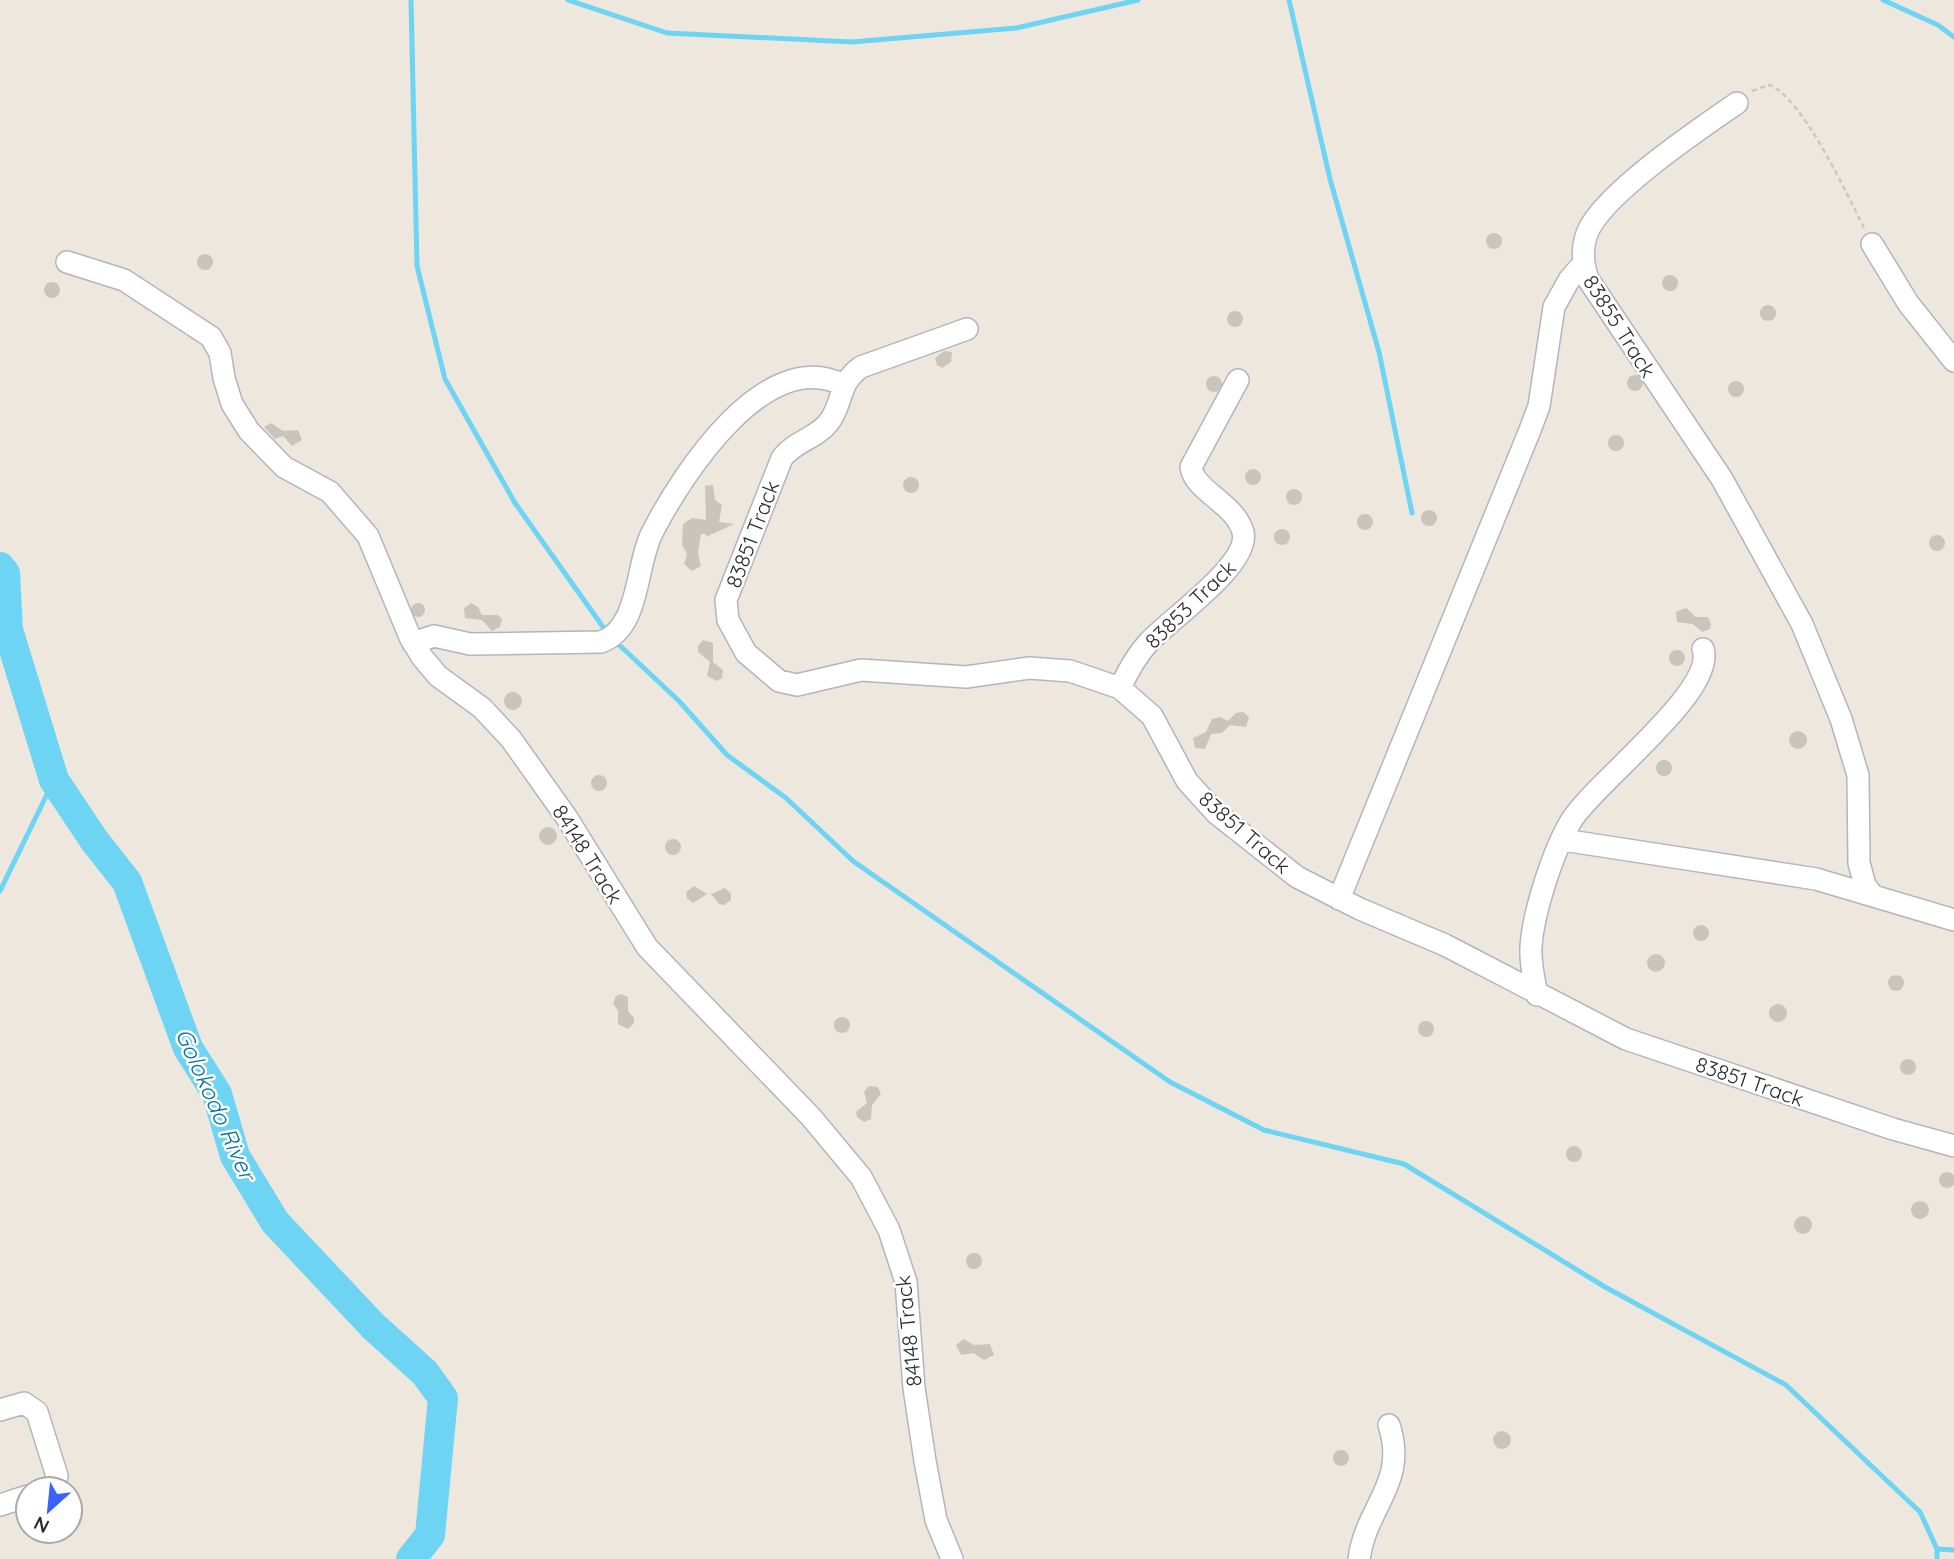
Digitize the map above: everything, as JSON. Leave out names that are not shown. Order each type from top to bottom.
[{"type":"street","name":"83855 Track","points":[[1737,103],[1704,126],[1609,203],[1589,229],[1582,265],[1588,279],[1646,370],[1722,479],[1802,624],[1840,719],[1858,775],[1859,863],[1865,885],[1873,896]]},
{"type":"street","points":[[1872,244],[1908,303],[1954,361]]},
{"type":"street","name":"84148 Track","points":[[67,262],[124,280],[211,337],[220,353],[232,404],[249,431],[284,467],[330,492],[368,536],[412,643],[438,676],[482,708],[511,739],[567,818],[647,947],[811,1117],[874,1197],[889,1230],[906,1282],[914,1388],[925,1461],[936,1520],[952,1559]]},
{"type":"street","points":[[1339,899],[1539,406],[1554,307],[1569,280],[1582,265]]},
{"type":"street","points":[[412,643],[434,636],[470,644],[500,645],[601,642],[612,638],[624,624],[652,532],[701,457],[735,416],[764,394],[798,378],[829,378],[843,385],[849,376],[861,367],[967,330]]},
{"type":"street","name":"83853 Track","points":[[1120,688],[1131,665],[1146,644],[1228,570],[1241,552],[1243,534],[1237,519],[1220,499],[1196,480],[1191,467],[1238,380]]},
{"type":"street","name":"83851 Track","points":[[843,385],[831,419],[822,430],[799,441],[782,458],[726,600],[728,620],[734,635],[755,663],[779,681],[797,685],[861,670],[966,677],[1029,668],[1070,671],[1120,688],[1152,716],[1187,780],[1216,813],[1297,877],[1339,899],[1445,945],[1626,1039],[1893,1129],[1954,1146]]},
{"type":"street","points":[[1537,995],[1531,964],[1532,934],[1563,840],[1581,808],[1649,740],[1693,687],[1705,665],[1703,649]]},
{"type":"street","points":[[1563,840],[1774,871],[1842,884],[1954,920]]},
{"type":"street","points":[[0,1410],[24,1403],[37,1412],[57,1475]]},
{"type":"street","points":[[1359,1559],[1369,1522],[1391,1481],[1395,1466],[1396,1453],[1389,1425]]},
{"type":"path","points":[[1737,103],[1759,86],[1769,85],[1785,94],[1838,177],[1872,244]]},
{"type":"building","points":[[1491,233],[1497,233],[1502,241],[1500,247],[1491,249],[1486,244],[1486,238]]},
{"type":"building","points":[[202,254],[208,254],[213,262],[211,268],[202,270],[197,265],[197,259]]},
{"type":"building","points":[[1667,275],[1673,275],[1678,283],[1676,289],[1667,291],[1662,286],[1662,280]]},
{"type":"building","points":[[49,282],[55,282],[60,290],[58,296],[49,298],[44,293],[44,287]]},
{"type":"building","points":[[1765,305],[1771,305],[1776,313],[1774,319],[1765,321],[1760,316],[1760,310]]},
{"type":"building","points":[[1232,311],[1238,311],[1243,319],[1241,325],[1232,327],[1227,322],[1227,316]]},
{"type":"building","points":[[944,351],[952,352],[951,362],[942,368],[937,365],[935,358]]},
{"type":"building","points":[[1635,375],[1643,383],[1635,391],[1627,383]]},
{"type":"building","points":[[1214,376],[1220,378],[1220,390],[1214,392],[1208,390],[1206,384],[1208,378]]},
{"type":"building","points":[[1733,381],[1739,381],[1744,389],[1742,395],[1733,397],[1728,392],[1728,386]]},
{"type":"building","points":[[271,423],[283,431],[298,430],[302,440],[292,446],[283,436],[275,439],[264,427]]},
{"type":"building","points":[[1613,435],[1619,435],[1624,443],[1622,449],[1613,451],[1608,446],[1608,440]]},
{"type":"building","points":[[1250,469],[1256,469],[1261,477],[1259,483],[1250,485],[1245,480],[1245,474]]},
{"type":"building","points":[[908,477],[914,477],[919,485],[917,491],[908,493],[903,488],[903,482]]},
{"type":"building","points":[[713,485],[715,500],[722,505],[719,522],[734,524],[706,537],[706,534],[701,534],[698,553],[701,566],[692,571],[684,564],[687,554],[682,545],[683,524],[692,518],[706,520],[705,486]]},
{"type":"building","points":[[1291,489],[1297,489],[1302,497],[1300,503],[1291,505],[1286,500],[1286,494]]},
{"type":"building","points":[[1426,510],[1432,510],[1437,518],[1435,524],[1426,526],[1421,521],[1421,515]]},
{"type":"building","points":[[1362,514],[1368,514],[1373,522],[1371,528],[1362,530],[1357,525],[1357,519]]},
{"type":"building","points":[[1279,529],[1285,529],[1290,537],[1288,543],[1279,545],[1274,540],[1274,534]]},
{"type":"building","points":[[1934,535],[1940,535],[1945,543],[1943,549],[1934,551],[1929,546],[1929,540]]},
{"type":"building","points":[[415,603],[421,603],[425,610],[421,617],[415,617],[411,613],[411,607]]},
{"type":"building","points":[[471,603],[478,607],[482,615],[498,615],[502,619],[500,627],[492,631],[482,620],[465,618],[464,608]]},
{"type":"building","points":[[1686,608],[1696,617],[1708,617],[1710,629],[1702,632],[1693,624],[1677,622],[1676,612]]},
{"type":"building","points":[[703,640],[713,643],[713,662],[723,670],[722,678],[717,681],[707,676],[710,662],[698,652],[698,646]]},
{"type":"building","points":[[1674,650],[1680,650],[1685,658],[1683,664],[1674,666],[1669,661],[1669,655]]},
{"type":"building","points":[[513,692],[519,695],[522,701],[519,707],[513,710],[507,707],[504,701],[507,695]]},
{"type":"building","points":[[1243,712],[1249,717],[1246,727],[1230,725],[1222,733],[1211,734],[1205,749],[1195,748],[1193,738],[1206,732],[1212,719],[1220,717],[1228,721],[1236,713]]},
{"type":"building","points":[[1798,731],[1804,734],[1807,740],[1804,746],[1798,749],[1792,746],[1789,740],[1792,734]]},
{"type":"building","points":[[1661,760],[1667,760],[1672,768],[1670,774],[1661,776],[1656,771],[1656,765]]},
{"type":"building","points":[[596,775],[602,775],[607,783],[605,789],[596,791],[591,786],[591,780]]},
{"type":"building","points":[[548,827],[554,830],[557,836],[554,842],[548,845],[542,842],[539,836],[542,830]]},
{"type":"building","points":[[670,839],[676,839],[681,847],[679,853],[670,855],[665,850],[665,844]]},
{"type":"building","points":[[694,886],[707,894],[693,903],[687,898],[686,892]]},
{"type":"building","points":[[725,888],[731,894],[731,900],[724,905],[719,904],[711,894]]},
{"type":"building","points":[[1698,925],[1704,925],[1709,933],[1707,939],[1698,941],[1693,936],[1693,930]]},
{"type":"building","points":[[1656,954],[1662,957],[1665,963],[1662,969],[1656,972],[1650,969],[1647,963],[1650,957]]},
{"type":"building","points":[[1893,975],[1899,975],[1904,983],[1902,989],[1893,991],[1888,986],[1888,980]]},
{"type":"building","points":[[621,994],[628,997],[628,1011],[634,1018],[634,1023],[628,1029],[618,1024],[618,1011],[613,1003],[616,996]]},
{"type":"building","points":[[1778,1004],[1784,1007],[1787,1013],[1784,1019],[1778,1022],[1772,1019],[1769,1013],[1772,1007]]},
{"type":"building","points":[[839,1017],[845,1017],[850,1025],[848,1031],[839,1033],[834,1028],[834,1022]]},
{"type":"building","points":[[1423,1021],[1429,1021],[1434,1029],[1432,1035],[1423,1037],[1418,1032],[1418,1026]]},
{"type":"building","points":[[1905,1059],[1911,1059],[1916,1067],[1914,1073],[1905,1075],[1900,1070],[1900,1064]]},
{"type":"building","points":[[869,1086],[878,1087],[881,1094],[872,1105],[871,1119],[864,1122],[857,1117],[856,1112],[867,1103],[864,1092]]},
{"type":"building","points":[[1571,1146],[1577,1146],[1582,1154],[1580,1160],[1571,1162],[1566,1157],[1566,1151]]},
{"type":"building","points":[[1944,1172],[1950,1172],[1955,1180],[1953,1186],[1944,1188],[1939,1183],[1939,1177]]},
{"type":"building","points":[[1920,1201],[1926,1204],[1929,1210],[1926,1216],[1920,1219],[1914,1216],[1911,1210],[1914,1204]]},
{"type":"building","points":[[1803,1216],[1809,1219],[1812,1225],[1809,1231],[1803,1234],[1797,1231],[1794,1225],[1797,1219]]},
{"type":"building","points":[[971,1253],[977,1253],[982,1261],[980,1267],[971,1269],[966,1264],[966,1258]]},
{"type":"building","points":[[964,1339],[974,1345],[990,1344],[994,1355],[984,1360],[973,1353],[961,1355],[956,1345]]},
{"type":"building","points":[[1502,1431],[1508,1434],[1511,1440],[1508,1446],[1502,1449],[1496,1446],[1493,1440],[1496,1434]]},
{"type":"building","points":[[1338,1450],[1344,1450],[1349,1458],[1347,1464],[1338,1466],[1333,1461],[1333,1455]]},
{"type":"waterway","points":[[411,0],[417,266],[445,379],[515,503],[608,634]]},
{"type":"waterway","points":[[568,0],[667,33],[852,42],[1016,28],[1138,0]]},
{"type":"waterway","points":[[1289,0],[1330,179],[1379,352],[1412,513]]},
{"type":"waterway","points":[[1883,0],[1938,25],[1954,37]]},
{"type":"waterway","name":"Golokodo River","points":[[0,567],[5,573],[8,630],[54,780],[94,840],[127,882],[188,1048],[217,1094],[235,1156],[275,1222],[373,1326],[425,1373],[443,1398],[430,1535],[411,1559]]},
{"type":"waterway","points":[[615,641],[679,701],[727,755],[786,798],[853,861],[1170,1082],[1264,1130],[1404,1164],[1605,1287],[1786,1385],[1920,1512],[1937,1549],[1937,1559]]},
{"type":"waterway","points":[[0,891],[54,780]]},
{"type":"waterway","points":[[1937,1549],[1954,1550]]}]
